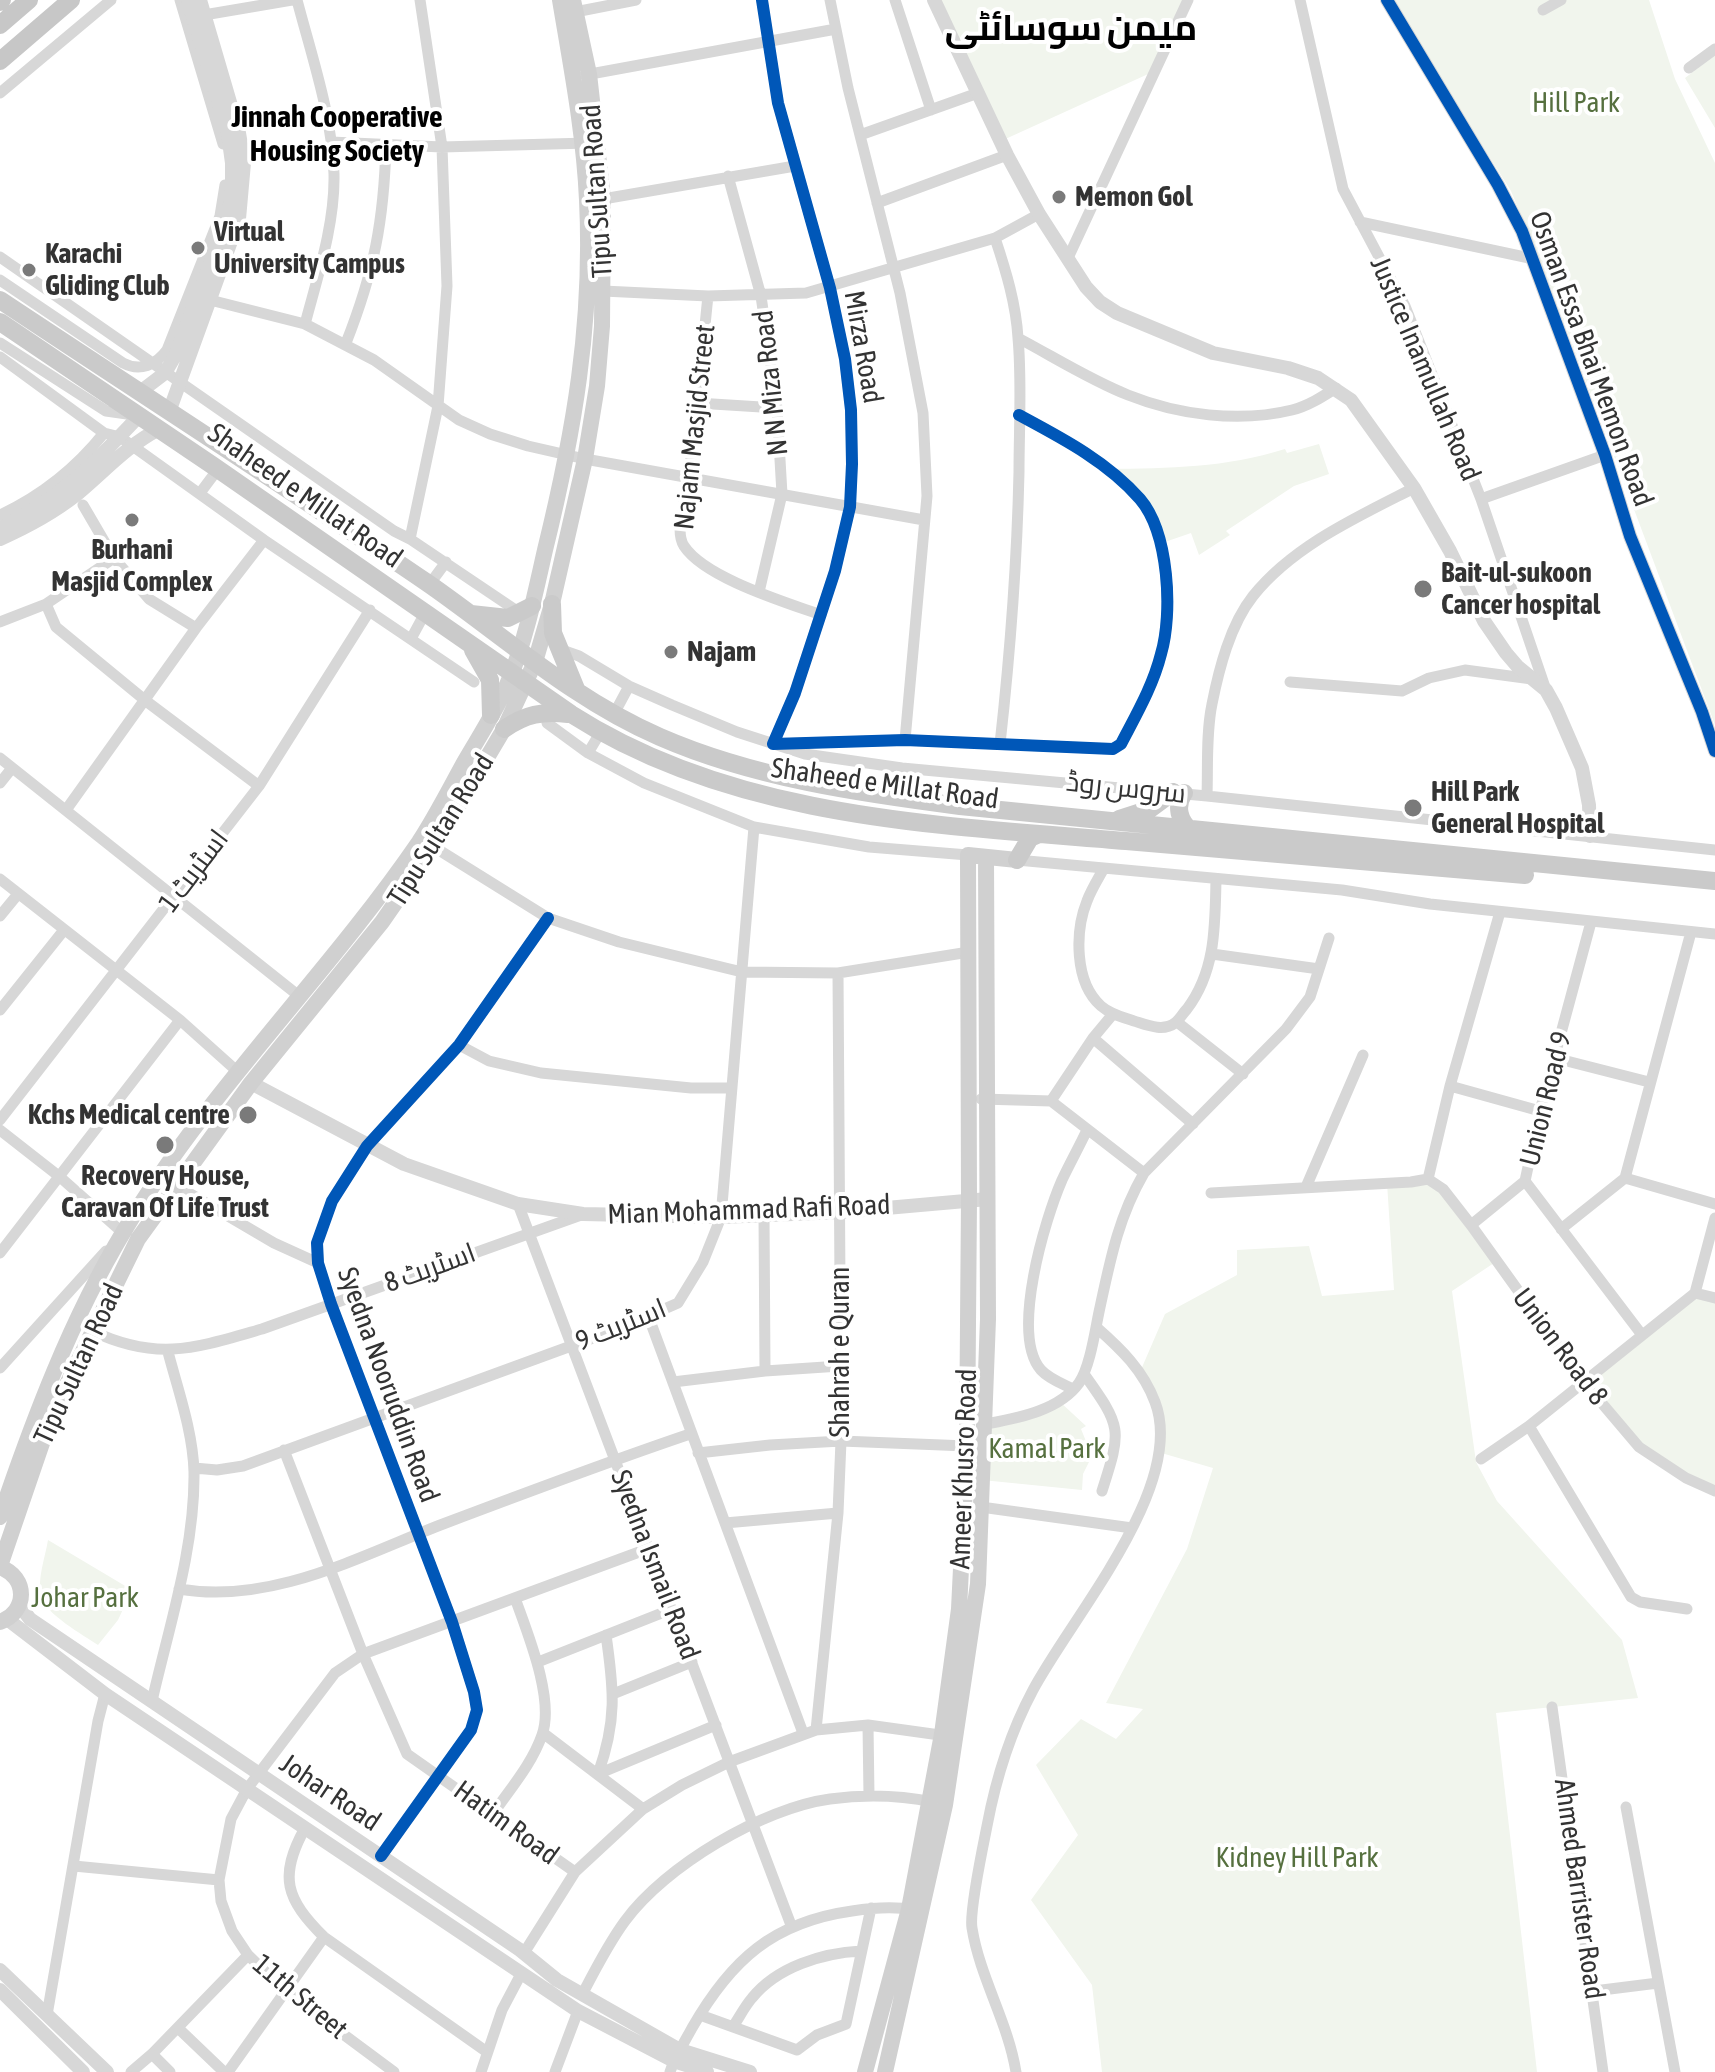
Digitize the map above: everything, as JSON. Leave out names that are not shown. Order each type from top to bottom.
[{"type":"highway","points":[[0,25],[29,0]]},
{"type":"highway","points":[[0,61],[65,5]]},
{"type":"main road","name":"Tipu Sultan Road","points":[[560,0],[581,75]]},
{"type":"main road","name":"Tipu Sultan Road","points":[[542,666],[597,386],[603,291],[603,199],[589,143],[574,6]]},
{"type":"main road","name":"Tipu Sultan Road","points":[[0,1566],[51,1417],[92,1331],[130,1236],[176,1184],[299,996],[371,909],[525,682],[519,652],[526,610],[568,456],[580,385],[585,319],[589,143]]},
{"type":"main road","points":[[0,300],[128,385]]},
{"type":"main road","points":[[0,322],[128,385]]},
{"type":"main road","name":"Shaheed e Millat Road","points":[[128,385],[429,585],[577,692],[659,737],[720,760],[791,778],[892,797],[1191,831],[1715,881]]},
{"type":"main road","name":"Shaheed e Millat Road","points":[[128,385],[139,416],[571,714],[600,733],[715,782],[773,798],[837,810],[1002,830],[1715,891]]},
{"type":"main road","points":[[230,452],[235,460],[364,556]]},
{"type":"main road","points":[[215,467],[227,468],[647,744],[733,781],[921,816],[931,822]]},
{"type":"main road","points":[[552,604],[553,633],[577,692]]},
{"type":"main road","points":[[471,614],[508,618],[526,610]]},
{"type":"main road","points":[[488,657],[496,654],[500,646],[498,636]]},
{"type":"main road","points":[[469,643],[490,680],[498,722],[539,712],[571,714]]},
{"type":"main road","points":[[525,682],[542,666]]},
{"type":"main road","name":"Tipu Sultan Road","points":[[0,1517],[37,1416],[76,1325],[130,1236],[160,1176],[245,1077],[313,1008],[382,922],[434,847],[498,722]]},
{"type":"main road","points":[[647,744],[765,779],[876,801],[892,797]]},
{"type":"main road","points":[[1105,822],[1150,809],[1179,793],[1180,814],[1191,831]]},
{"type":"main road","points":[[1002,830],[1017,860]]},
{"type":"main road","points":[[1017,860],[1030,838],[1039,834]]},
{"type":"main road","points":[[968,855],[1017,860]]},
{"type":"main road","name":"Ameer Khusro Road","points":[[949,1736],[967,1446],[970,1099],[968,855]]},
{"type":"main road","name":"Ameer Khusro Road","points":[[885,2072],[978,1584],[986,1424],[986,857]]},
{"type":"main road","points":[[299,996],[313,1008]]},
{"type":"main road","points":[[0,1566],[14,1575],[22,1589],[20,1606],[4,1620]]},
{"type":"main road","name":"Ameer Khusro Road","points":[[865,2072],[915,1910]]},
{"type":"street","points":[[65,5],[86,0]]},
{"type":"street","points":[[0,93],[111,0]]},
{"type":"street","points":[[128,385],[167,350],[220,216],[225,190],[226,164],[221,136],[180,0]]},
{"type":"street","points":[[128,385],[165,373],[175,356],[228,217],[232,190],[228,134],[188,0]]},
{"type":"street","points":[[163,408],[180,381],[239,219],[244,163],[239,133],[202,7],[295,0],[331,142],[334,175],[331,221],[305,324]]},
{"type":"street","points":[[410,539],[438,406],[447,286],[442,147],[420,0]]},
{"type":"street","points":[[574,6],[636,0]]},
{"type":"street","name":"Mirza Road","points":[[762,0],[778,103],[830,288],[845,359],[851,410],[850,507],[821,615],[795,693],[773,744]]},
{"type":"street","points":[[830,0],[914,357],[923,413],[927,496],[905,740]]},
{"type":"street","points":[[895,0],[931,110]]},
{"type":"street","points":[[934,0],[1007,155],[1039,214],[1086,287],[1100,302],[1117,313],[1213,353],[1288,368],[1318,378],[1351,400],[1414,488],[1450,551],[1484,621],[1506,653],[1546,690],[1564,723],[1582,768],[1589,805],[1590,836]]},
{"type":"street","points":[[1068,258],[1188,0]]},
{"type":"street","name":"Justice Inamullah Road","points":[[1300,0],[1343,189],[1405,306],[1481,499],[1546,690]]},
{"type":"street","name":"Osman Essa Bhai Memon Road","points":[[1387,0],[1498,185],[1534,259],[1605,455],[1630,536],[1715,751]]},
{"type":"street","points":[[1543,10],[1561,0]]},
{"type":"street","points":[[581,75],[836,29]]},
{"type":"street","points":[[1689,68],[1715,49]]},
{"type":"street","points":[[860,135],[978,93]]},
{"type":"street","points":[[331,142],[442,147],[589,143]]},
{"type":"street","points":[[346,343],[376,253],[384,195],[386,144]]},
{"type":"street","points":[[877,203],[1007,155]]},
{"type":"street","points":[[603,199],[795,166]]},
{"type":"street","name":"N N Miza Road","points":[[728,176],[761,296],[777,408],[782,494],[759,592]]},
{"type":"street","points":[[603,291],[708,296],[806,293],[894,270],[995,238],[1039,214]]},
{"type":"street","points":[[1360,222],[1534,259]]},
{"type":"street","points":[[995,238],[1010,283],[1018,338],[1019,415],[1018,522],[1000,744]]},
{"type":"street","points":[[0,257],[382,522],[526,610]]},
{"type":"street","points":[[0,280],[123,363],[128,385]]},
{"type":"street","name":"Najam Masjid Street","points":[[708,296],[689,477],[680,531],[683,545],[699,562],[759,592],[821,615]]},
{"type":"street","points":[[210,300],[305,324],[346,343],[438,406],[490,434],[568,456],[924,520]]},
{"type":"street","points":[[1018,338],[1126,394],[1162,407],[1205,415],[1245,416],[1293,410],[1314,402],[1336,388]]},
{"type":"street","points":[[0,343],[106,411],[139,416],[125,441],[76,495],[44,517],[0,539]]},
{"type":"street","points":[[0,357],[104,433],[125,441],[264,540],[412,637],[474,682]]},
{"type":"street","points":[[697,403],[777,408]]},
{"type":"street","points":[[773,744],[905,740],[1113,749],[1121,744],[1149,688],[1162,653],[1166,620],[1162,543],[1142,501],[1102,464],[1019,415]]},
{"type":"street","points":[[0,528],[38,508],[125,441],[159,429]]},
{"type":"street","points":[[0,515],[69,471],[104,433]]},
{"type":"street","points":[[1481,499],[1605,455]]},
{"type":"street","points":[[200,493],[215,467]]},
{"type":"street","points":[[1207,796],[1212,706],[1228,646],[1251,598],[1279,567],[1310,546],[1414,488]]},
{"type":"street","points":[[83,505],[114,558],[149,599],[196,628]]},
{"type":"street","points":[[66,810],[196,628],[264,540]]},
{"type":"street","points":[[0,622],[46,604],[114,558]]},
{"type":"street","points":[[429,585],[446,562]]},
{"type":"street","points":[[46,604],[56,627],[146,701],[259,786]]},
{"type":"street","name":"اسٹریٹ 1","points":[[0,1120],[259,786],[370,610]]},
{"type":"street","points":[[412,637],[425,613]]},
{"type":"street","points":[[1506,653],[1517,654],[1529,645]]},
{"type":"street","name":"سروس روڈ","points":[[558,649],[579,656],[629,686],[737,732],[805,754],[902,768],[1179,793],[1715,850]]},
{"type":"street","points":[[1290,682],[1402,691],[1429,678],[1465,670],[1532,679]]},
{"type":"street","points":[[614,714],[629,686]]},
{"type":"street","points":[[547,723],[588,753],[678,798],[754,827],[869,847],[968,855]]},
{"type":"street","points":[[588,753],[600,733]]},
{"type":"street","points":[[0,758],[299,996]]},
{"type":"street","points":[[0,783],[12,768]]},
{"type":"street","name":"اسٹریٹ 9","points":[[194,1468],[217,1470],[243,1466],[649,1318],[678,1303],[703,1262],[721,1217],[754,827]]},
{"type":"street","points":[[434,847],[548,918],[619,942],[742,972],[838,973],[969,952]]},
{"type":"street","points":[[1017,860],[1342,890],[1500,912],[1715,934]]},
{"type":"street","points":[[1104,868],[1086,902],[1080,936],[1081,967],[1094,998],[1113,1014],[1160,1028],[1177,1022],[1197,996],[1212,954],[1216,879]]},
{"type":"street","name":"Mian Mohammad Rafi Road","points":[[0,879],[180,1020],[245,1077],[404,1164],[518,1204],[583,1214],[721,1217],[841,1212],[988,1199]]},
{"type":"street","points":[[0,916],[18,894]]},
{"type":"street","points":[[1211,1193],[1428,1179],[1450,1086],[1500,912]]},
{"type":"street","name":"Syedna Nooruddin Road","points":[[376,1853],[471,1730],[477,1710],[452,1622],[331,1304],[318,1263],[317,1243],[332,1201],[367,1146],[459,1045],[548,918]]},
{"type":"street","name":"Union Road 9","points":[[1591,922],[1540,1111],[1525,1181],[1642,1335]]},
{"type":"street","points":[[0,1010],[64,930]]},
{"type":"street","points":[[1561,1229],[1625,1178],[1691,932]]},
{"type":"street","points":[[986,1424],[1041,1410],[1062,1399],[1084,1374],[1128,1201],[1144,1173],[1286,1029],[1310,997],[1329,938]]},
{"type":"street","points":[[1212,954],[1319,969]]},
{"type":"street","name":"Shahrah e Quran","points":[[816,1730],[838,1513],[841,1441],[838,973]]},
{"type":"street","points":[[1051,1101],[1113,1014]]},
{"type":"street","points":[[0,1253],[180,1020]]},
{"type":"street","points":[[1177,1022],[1243,1074]]},
{"type":"street","points":[[1093,1038],[1193,1124]]},
{"type":"street","points":[[459,1045],[489,1061],[541,1073],[691,1088],[732,1088]]},
{"type":"street","points":[[1306,1187],[1363,1055]]},
{"type":"street","points":[[1555,1058],[1649,1082]]},
{"type":"street","points":[[1450,1086],[1540,1111]]},
{"type":"street","points":[[970,1099],[1051,1101],[1144,1173]]},
{"type":"street","points":[[0,1130],[130,1236],[0,1368]]},
{"type":"street","points":[[1073,1389],[1040,1370],[1028,1338],[1029,1303],[1043,1236],[1062,1181],[1087,1130]]},
{"type":"street","points":[[160,1176],[274,1243],[318,1263]]},
{"type":"street","points":[[1625,1178],[1715,1204]]},
{"type":"street","name":"Union Road 8","points":[[1428,1179],[1443,1189],[1583,1381],[1639,1447],[1686,1478],[1715,1491]]},
{"type":"street","points":[[1471,1225],[1525,1181]]},
{"type":"street","name":"Syedna Ismail Road","points":[[518,1204],[791,1925]]},
{"type":"street","name":"اسٹریٹ 8","points":[[92,1331],[118,1343],[168,1352],[214,1343],[262,1329],[583,1214]]},
{"type":"street","points":[[764,1215],[765,1371]]},
{"type":"street","points":[[1481,1459],[1529,1426],[1695,1293],[1715,1218]]},
{"type":"street","points":[[1695,1293],[1715,1298]]},
{"type":"street","points":[[649,1318],[803,1733]]},
{"type":"street","points":[[1016,2072],[1012,2044],[988,1983],[971,1926],[986,1827],[1003,1755],[1033,1690],[1074,1621],[1124,1547],[1154,1475],[1159,1444],[1156,1405],[1135,1365],[1096,1327]]},
{"type":"street","points":[[152,1701],[179,1589],[193,1499],[194,1468],[186,1420],[168,1352]]},
{"type":"street","points":[[673,1382],[840,1366]]},
{"type":"street","points":[[1084,1374],[1105,1403],[1117,1436],[1102,1491]]},
{"type":"street","points":[[1529,1426],[1625,1589],[1640,1602],[1687,1609]]},
{"type":"street","points":[[179,1589],[224,1593],[264,1587],[331,1570],[416,1534],[690,1434]]},
{"type":"street","points":[[698,1453],[841,1441],[967,1446]]},
{"type":"street","name":"Hatim Road","points":[[284,1450],[363,1654],[407,1754],[575,1872]]},
{"type":"street","points":[[981,1507],[1132,1528]]},
{"type":"street","points":[[725,1523],[838,1513]]},
{"type":"street","name":"11th Street","points":[[394,2072],[285,1991],[248,1955],[232,1931],[221,1901],[219,1880],[231,1819],[247,1789],[335,1673],[363,1654],[650,1548]]},
{"type":"street","points":[[493,1814],[528,1763],[543,1733],[544,1699],[538,1662],[515,1598]]},
{"type":"street","name":"Johar Road","points":[[20,1606],[30,1619],[522,1951],[557,1980],[675,2061],[750,2072]]},
{"type":"street","points":[[538,1662],[672,1609]]},
{"type":"street","name":"Johar Road","points":[[4,1620],[105,1694],[578,2011],[675,2061],[707,2072]]},
{"type":"street","points":[[598,1774],[609,1744],[613,1694],[606,1635]]},
{"type":"street","points":[[613,1694],[692,1662]]},
{"type":"street","points":[[47,2015],[105,1694]]},
{"type":"street","name":"Ahmed Barrister Road","points":[[1552,1707],[1603,2072]]},
{"type":"street","points":[[598,1774],[716,1725]]},
{"type":"street","points":[[868,1725],[869,1796]]},
{"type":"street","points":[[481,2072],[522,1951],[575,1872],[643,1809],[729,1762],[803,1733],[868,1725],[949,1736]]},
{"type":"street","points":[[543,1733],[643,1809]]},
{"type":"street","points":[[582,1995],[625,1921],[664,1879],[708,1848],[770,1816],[827,1799],[885,1795],[938,1803]]},
{"type":"street","points":[[1626,1807],[1675,2072]]},
{"type":"street","points":[[305,1828],[294,1847],[287,1873],[294,1899],[306,1919],[324,1937],[487,2052]]},
{"type":"street","points":[[362,1866],[376,1853]]},
{"type":"street","points":[[74,1866],[219,1880]]},
{"type":"street","points":[[675,2061],[700,2015],[739,1964],[791,1925],[829,1914],[871,1908],[915,1910]]},
{"type":"street","points":[[700,2015],[797,2050],[817,2035],[846,2024],[871,1908]]},
{"type":"street","points":[[178,2028],[226,2072],[324,1937]]},
{"type":"street","points":[[734,2025],[753,1996],[786,1971],[820,1957],[861,1951]]},
{"type":"street","points":[[131,2072],[248,1955]]},
{"type":"street","points":[[0,1970],[107,2072]]},
{"type":"street","points":[[1594,1991],[1658,1983]]},
{"type":"street","points":[[0,1990],[83,2072]]},
{"type":"street","points":[[555,2072],[578,2011]]},
{"type":"street","points":[[152,2054],[170,2072]]},
{"type":"green space","points":[[935,0],[1188,0],[1157,70],[1001,141]]},
{"type":"green space","name":"Hill Park","points":[[1390,0],[1649,0],[1675,79],[1715,163],[1715,725],[1549,283],[1511,191]]},
{"type":"green space","points":[[1715,55],[1715,128],[1685,78]]},
{"type":"green space","points":[[1319,444],[1329,474],[1294,486],[1226,531],[1230,535],[1199,555],[1191,533],[1162,543],[1142,501],[1107,469],[1219,463],[1285,449],[1287,453]]},
{"type":"green space","name":"Kidney Hill Park","points":[[1428,1179],[1497,1261],[1452,1291],[1476,1462],[1497,1501],[1622,1640],[1638,1698],[1496,1713],[1537,2072],[1102,2072],[1092,1985],[1031,1900],[1078,1835],[1036,1765],[1081,1719],[1116,1739],[1143,1709],[1106,1703],[1187,1549],[1213,1468],[1158,1452],[1156,1405],[1140,1372],[1165,1314],[1237,1275],[1237,1250],[1309,1246],[1322,1296],[1394,1290],[1387,1183]]},
{"type":"green space","points":[[1695,1293],[1715,1298],[1715,1491],[1639,1447],[1583,1381]]},
{"type":"green space","name":"Kamal Park","points":[[1059,1401],[1086,1426],[1081,1429],[1092,1456],[1083,1474],[1082,1490],[982,1480],[986,1424]]},
{"type":"green space","name":"Johar Park","points":[[48,1540],[132,1590],[118,1620],[98,1645],[57,1617],[44,1604],[40,1590]]},
{"type":"cycle path","points":[[762,0],[778,103],[830,288],[845,359],[851,410],[852,464],[850,507],[835,571],[795,693],[773,744],[905,740],[1113,749],[1121,744],[1144,700],[1165,637],[1166,574],[1157,532],[1140,499],[1114,474],[1068,442],[1019,415]]},
{"type":"cycle path","points":[[1387,0],[1498,185],[1522,231],[1605,455],[1630,536],[1715,751]]},
{"type":"cycle path","points":[[381,1856],[471,1730],[477,1710],[452,1622],[331,1304],[318,1263],[317,1243],[332,1201],[367,1146],[459,1045],[548,918]]},
{"type":"place","name":"Memon Gol","points":[[1059,197]]},
{"type":"place","name":"Virtual University Campus","points":[[198,248]]},
{"type":"place","name":"Karachi Gliding Club","points":[[29,270]]},
{"type":"place","name":"Burhani Masjid Complex","points":[[132,520]]},
{"type":"place","name":"Bait-ul-sukoon Cancer hospital","points":[[1423,589]]},
{"type":"place","name":"Najam","points":[[671,652]]},
{"type":"place","name":"Hill Park General Hospital","points":[[1413,808]]},
{"type":"place","name":"Kchs Medical centre","points":[[248,1115]]},
{"type":"place","name":"Recovery House, Caravan Of Life Trust","points":[[165,1145]]},
{"type":"district","name":"میمن سوسائٹی","points":[[1071,29]]},
{"type":"district","name":"Jinnah Cooperative Housing Society","points":[[337,135]]}]
